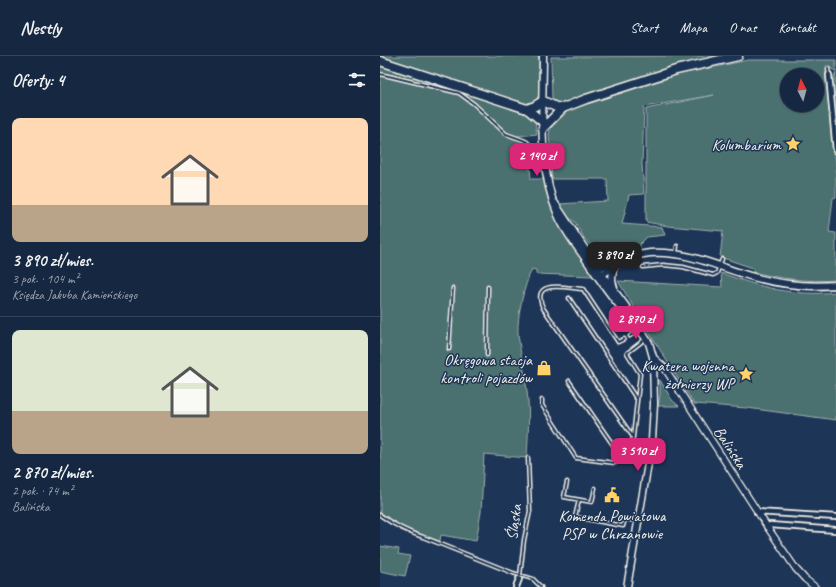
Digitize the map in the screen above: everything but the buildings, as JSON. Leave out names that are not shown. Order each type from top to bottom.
[{"type":"highway","points":[[380,62],[527,109],[543,125],[563,108],[676,70],[738,56]]},
{"type":"highway","points":[[527,109],[543,101],[556,107],[563,108]]},
{"type":"main road","name":"Balińska","points":[[543,56],[543,147],[547,178],[554,202],[623,310],[632,318]]},
{"type":"main road","points":[[600,273],[607,264],[647,253],[676,254],[692,257],[755,278],[783,284],[814,286],[836,285]]},
{"type":"main road","points":[[600,273],[613,267],[621,260]]},
{"type":"main road","points":[[613,267],[612,281],[616,293]]},
{"type":"main road","name":"Balińska","points":[[600,273],[627,308],[646,339],[653,357]]},
{"type":"main road","points":[[627,587],[652,440],[654,374],[653,357]]},
{"type":"street","points":[[828,72],[836,151]]},
{"type":"street","name":"Balińska","points":[[653,357],[666,370],[757,512],[796,569],[815,587]]},
{"type":"street","points":[[654,374],[658,368],[666,370]]},
{"type":"street","points":[[757,512],[836,517]]},
{"type":"street","points":[[767,527],[777,526],[836,530]]},
{"type":"street","name":"Śląska","points":[[516,587],[520,577]]},
{"type":"lane","points":[[380,74],[458,93],[474,104],[506,134],[527,142],[531,146],[543,147]]},
{"type":"lane","points":[[676,254],[677,246]]},
{"type":"lane","points":[[643,266],[663,264],[683,267],[713,275],[717,273],[722,259]]},
{"type":"lane","points":[[624,339],[618,342],[583,289],[551,286],[543,289],[540,302],[543,308],[633,437]]},
{"type":"lane","points":[[486,355],[488,287]]},
{"type":"lane","points":[[449,349],[453,288]]},
{"type":"lane","points":[[569,298],[637,399]]},
{"type":"lane","points":[[630,336],[640,330]]},
{"type":"lane","points":[[542,400],[542,405],[576,458],[615,463],[630,449],[633,437],[640,374],[627,353],[646,339]]},
{"type":"lane","points":[[569,381],[622,458]]},
{"type":"lane","name":"Śląska","points":[[520,577],[524,540],[530,511],[528,458]]},
{"type":"lane","points":[[567,482],[564,497],[592,502],[595,488]]},
{"type":"lane","points":[[579,500],[576,517],[623,526],[625,519],[639,522]]},
{"type":"lane","points":[[380,515],[394,525],[409,532],[520,577],[533,579],[541,587]]},
{"type":"green space","points":[[380,56],[539,56],[539,95],[535,101],[526,106],[380,60]]},
{"type":"green space","points":[[720,56],[569,103],[552,101],[551,57]]},
{"type":"green space","points":[[748,60],[836,60],[836,71],[831,69],[830,66],[826,66],[836,165],[836,197],[833,198],[829,232],[836,233],[836,280],[814,281],[753,272],[753,268],[720,257],[723,231],[668,226],[646,222],[646,109],[714,95],[644,107],[642,164],[644,194],[629,195],[622,224],[662,227],[665,235],[647,237],[640,244],[640,249],[602,260],[584,238],[575,222],[568,217],[559,204],[608,201],[607,179],[552,179],[550,129],[560,116],[572,109],[677,75]]},
{"type":"green space","points":[[380,66],[526,111],[535,121],[537,134],[518,136],[518,139],[525,142],[528,148],[531,179],[544,180],[553,212],[593,276],[536,274],[536,270],[532,269],[526,284],[518,326],[528,399],[527,458],[484,454],[481,512],[476,541],[441,535],[440,541],[390,524],[380,517]]},
{"type":"green space","points":[[836,72],[836,122],[832,81]]},
{"type":"green space","points":[[725,270],[793,287],[836,289],[793,289],[751,280],[723,271]]},
{"type":"green space","points":[[721,273],[777,290],[806,293],[836,292],[836,420],[747,408],[694,404],[618,281],[722,287]]},
{"type":"green space","points":[[660,380],[672,400],[679,406],[658,406]]},
{"type":"green space","points":[[380,546],[399,549],[398,554],[410,556],[405,576],[380,571]]},
{"type":"place","name":"Kolumbarium","points":[[793,144]]},
{"type":"place","name":"Okręgowa stacja kontroli pojazdów","points":[[544,368]]},
{"type":"place","name":"Kwatera wojenna żołnierzy WP","points":[[746,374]]},
{"type":"place","name":"Komenda Powiatowa PSP w Chrzanowie","points":[[612,495]]}]
